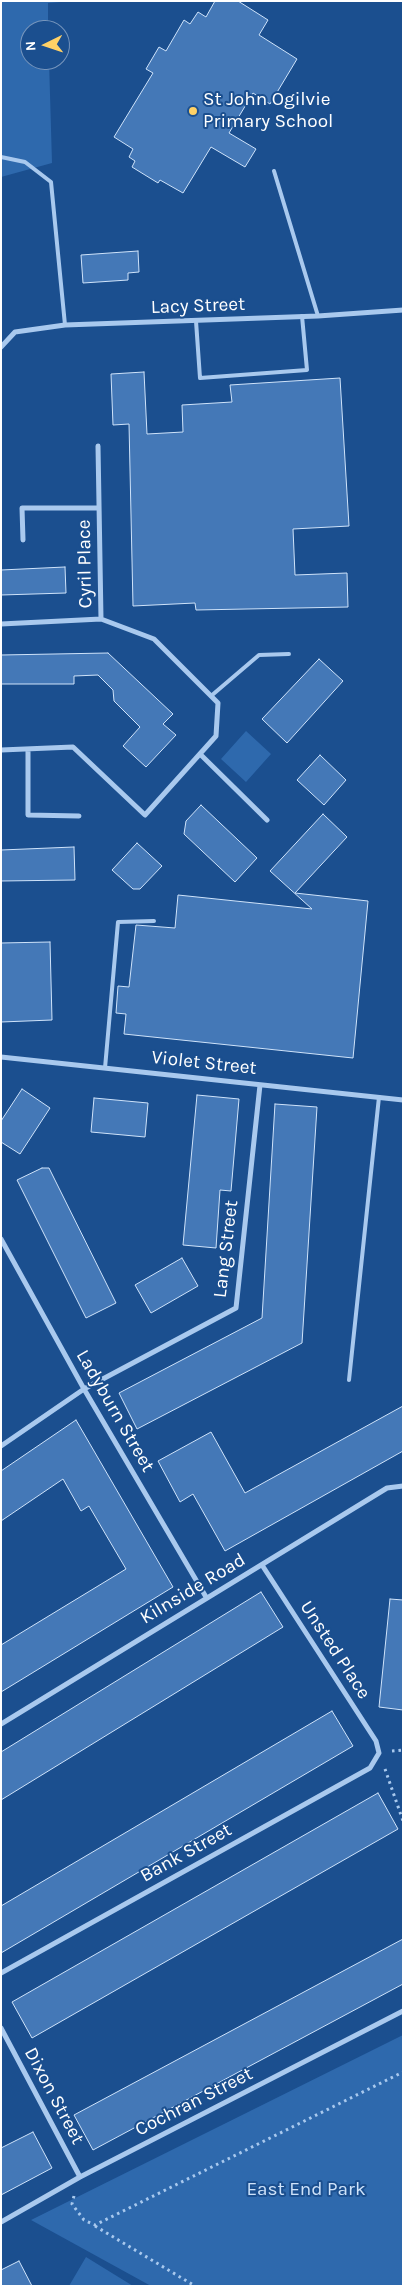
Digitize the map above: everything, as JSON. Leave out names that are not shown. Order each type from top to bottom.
[{"type":"street","name":"Lacy Street","points":[[1,347],[15,332],[65,325],[318,316],[403,310]]},
{"type":"street","name":"Cyril Place","points":[[98,446],[101,619]]},
{"type":"street","name":"Cyril Place","points":[[23,540],[22,508],[99,508]]},
{"type":"street","points":[[1,624],[101,619],[154,639],[218,703],[216,736],[145,815],[73,747],[1,750]]},
{"type":"street","points":[[28,749],[28,816],[79,816]]},
{"type":"street","points":[[200,754],[267,820]]},
{"type":"street","name":"Violet Street","points":[[1,1057],[403,1100]]},
{"type":"street","name":"Lang Street","points":[[84,1389],[236,1308],[260,1084]]},
{"type":"street","name":"Ladyburn Street","points":[[1,1239],[84,1389],[206,1597]]},
{"type":"street","points":[[1,1446],[84,1389]]},
{"type":"street","name":"Kilnside Road","points":[[1,1724],[387,1488],[403,1486]]},
{"type":"street","name":"Unsted Place","points":[[262,1565],[376,1740],[379,1753]]},
{"type":"street","name":"Bank Street","points":[[1,1973],[370,1768],[379,1753]]},
{"type":"street","name":"Cochran Street","points":[[1,2222],[80,2178],[403,2011]]},
{"type":"street","name":"Dixon Street","points":[[1,2028],[80,2178]]},
{"type":"lane","points":[[1,157],[25,162],[51,182],[65,325]]},
{"type":"lane","points":[[274,171],[318,316]]},
{"type":"lane","points":[[196,321],[200,378],[307,370],[302,316]]},
{"type":"lane","points":[[211,696],[259,655],[289,654]]},
{"type":"lane","points":[[105,1068],[118,922],[154,921]]},
{"type":"lane","points":[[349,1380],[379,1097]]},
{"type":"path","points":[[403,1750],[379,1753],[403,1821]]},
{"type":"path","points":[[95,2225],[403,2072]]},
{"type":"path","points":[[80,2178],[72,2204],[84,2220],[195,2286]]},
{"type":"green space","points":[[1,1],[74,1],[48,3],[48,20],[20,20],[20,70],[49,70],[52,163],[1,177]]},
{"type":"green space","points":[[246,731],[271,754],[246,782],[221,759]]},
{"type":"green space","name":"East End Park","points":[[403,2035],[403,2286],[151,2286],[31,2220]]},
{"type":"green space","points":[[86,2257],[133,2286],[69,2286]]},
{"type":"building","points":[[215,1],[238,1],[268,20],[259,35],[297,59],[270,104],[253,93],[229,133],[256,149],[245,167],[211,147],[183,193],[160,180],[158,183],[132,167],[135,161],[129,157],[133,149],[114,137],[153,73],[146,69],[159,47],[166,51],[184,20],[190,24],[198,12],[206,17]]},
{"type":"building","points":[[138,251],[139,272],[128,273],[128,280],[83,283],[81,255]]},
{"type":"building","points":[[144,372],[147,434],[183,432],[182,405],[232,402],[230,385],[340,378],[349,526],[293,529],[295,575],[347,573],[348,607],[196,610],[195,603],[133,606],[129,424],[113,425],[111,374]]},
{"type":"building","points":[[65,567],[66,593],[1,595],[1,570]]},
{"type":"building","points":[[108,653],[173,714],[163,724],[176,735],[146,767],[123,746],[140,727],[114,701],[113,690],[98,675],[74,676],[74,684],[1,684],[1,655]]},
{"type":"building","points":[[319,659],[343,681],[287,743],[262,719]]},
{"type":"building","points":[[320,755],[346,780],[324,805],[297,780]]},
{"type":"building","points":[[201,805],[257,858],[235,882],[184,834],[186,821]]},
{"type":"building","points":[[323,814],[347,837],[295,893],[368,901],[353,1058],[124,1034],[126,1014],[116,1013],[118,986],[129,987],[136,925],[175,928],[178,895],[312,909],[270,871]]},
{"type":"building","points":[[137,843],[162,866],[140,889],[133,889],[112,870]]},
{"type":"building","points":[[74,847],[75,880],[1,881],[1,850]]},
{"type":"building","points":[[50,942],[52,1020],[1,1022],[1,943]]},
{"type":"building","points":[[22,1089],[50,1108],[20,1154],[1,1142],[1,1121]]},
{"type":"building","points":[[197,1095],[239,1099],[231,1191],[220,1190],[216,1248],[183,1245]]},
{"type":"building","points":[[94,1098],[148,1103],[145,1137],[91,1132]]},
{"type":"building","points":[[275,1104],[317,1107],[302,1343],[137,1429],[119,1393],[262,1318]]},
{"type":"building","points":[[42,1168],[49,1168],[116,1303],[86,1318],[17,1180]]},
{"type":"building","points":[[182,1258],[198,1286],[151,1313],[135,1285]]},
{"type":"building","points":[[403,1406],[403,1451],[225,1551],[193,1494],[180,1502],[158,1461],[211,1432],[245,1493]]},
{"type":"building","points":[[76,1420],[173,1587],[1,1692],[1,1645],[126,1569],[89,1506],[81,1511],[63,1479],[1,1521],[1,1471]]},
{"type":"building","points":[[261,1592],[283,1627],[1,1800],[1,1752]]},
{"type":"building","points":[[390,1599],[403,1600],[403,1710],[379,1707]]},
{"type":"building","points":[[332,1711],[353,1746],[1,1953],[1,1906]]},
{"type":"building","points":[[378,1793],[398,1829],[32,2038],[12,2002]]},
{"type":"building","points":[[403,1939],[403,1984],[93,2150],[74,2115]]},
{"type":"building","points":[[33,2132],[52,2168],[1,2195],[1,2148]]},
{"type":"building","points":[[19,2261],[32,2286],[1,2286],[1,2270]]},
{"type":"place","name":"St John Ogilvie Primary School","points":[[193,111]]}]
